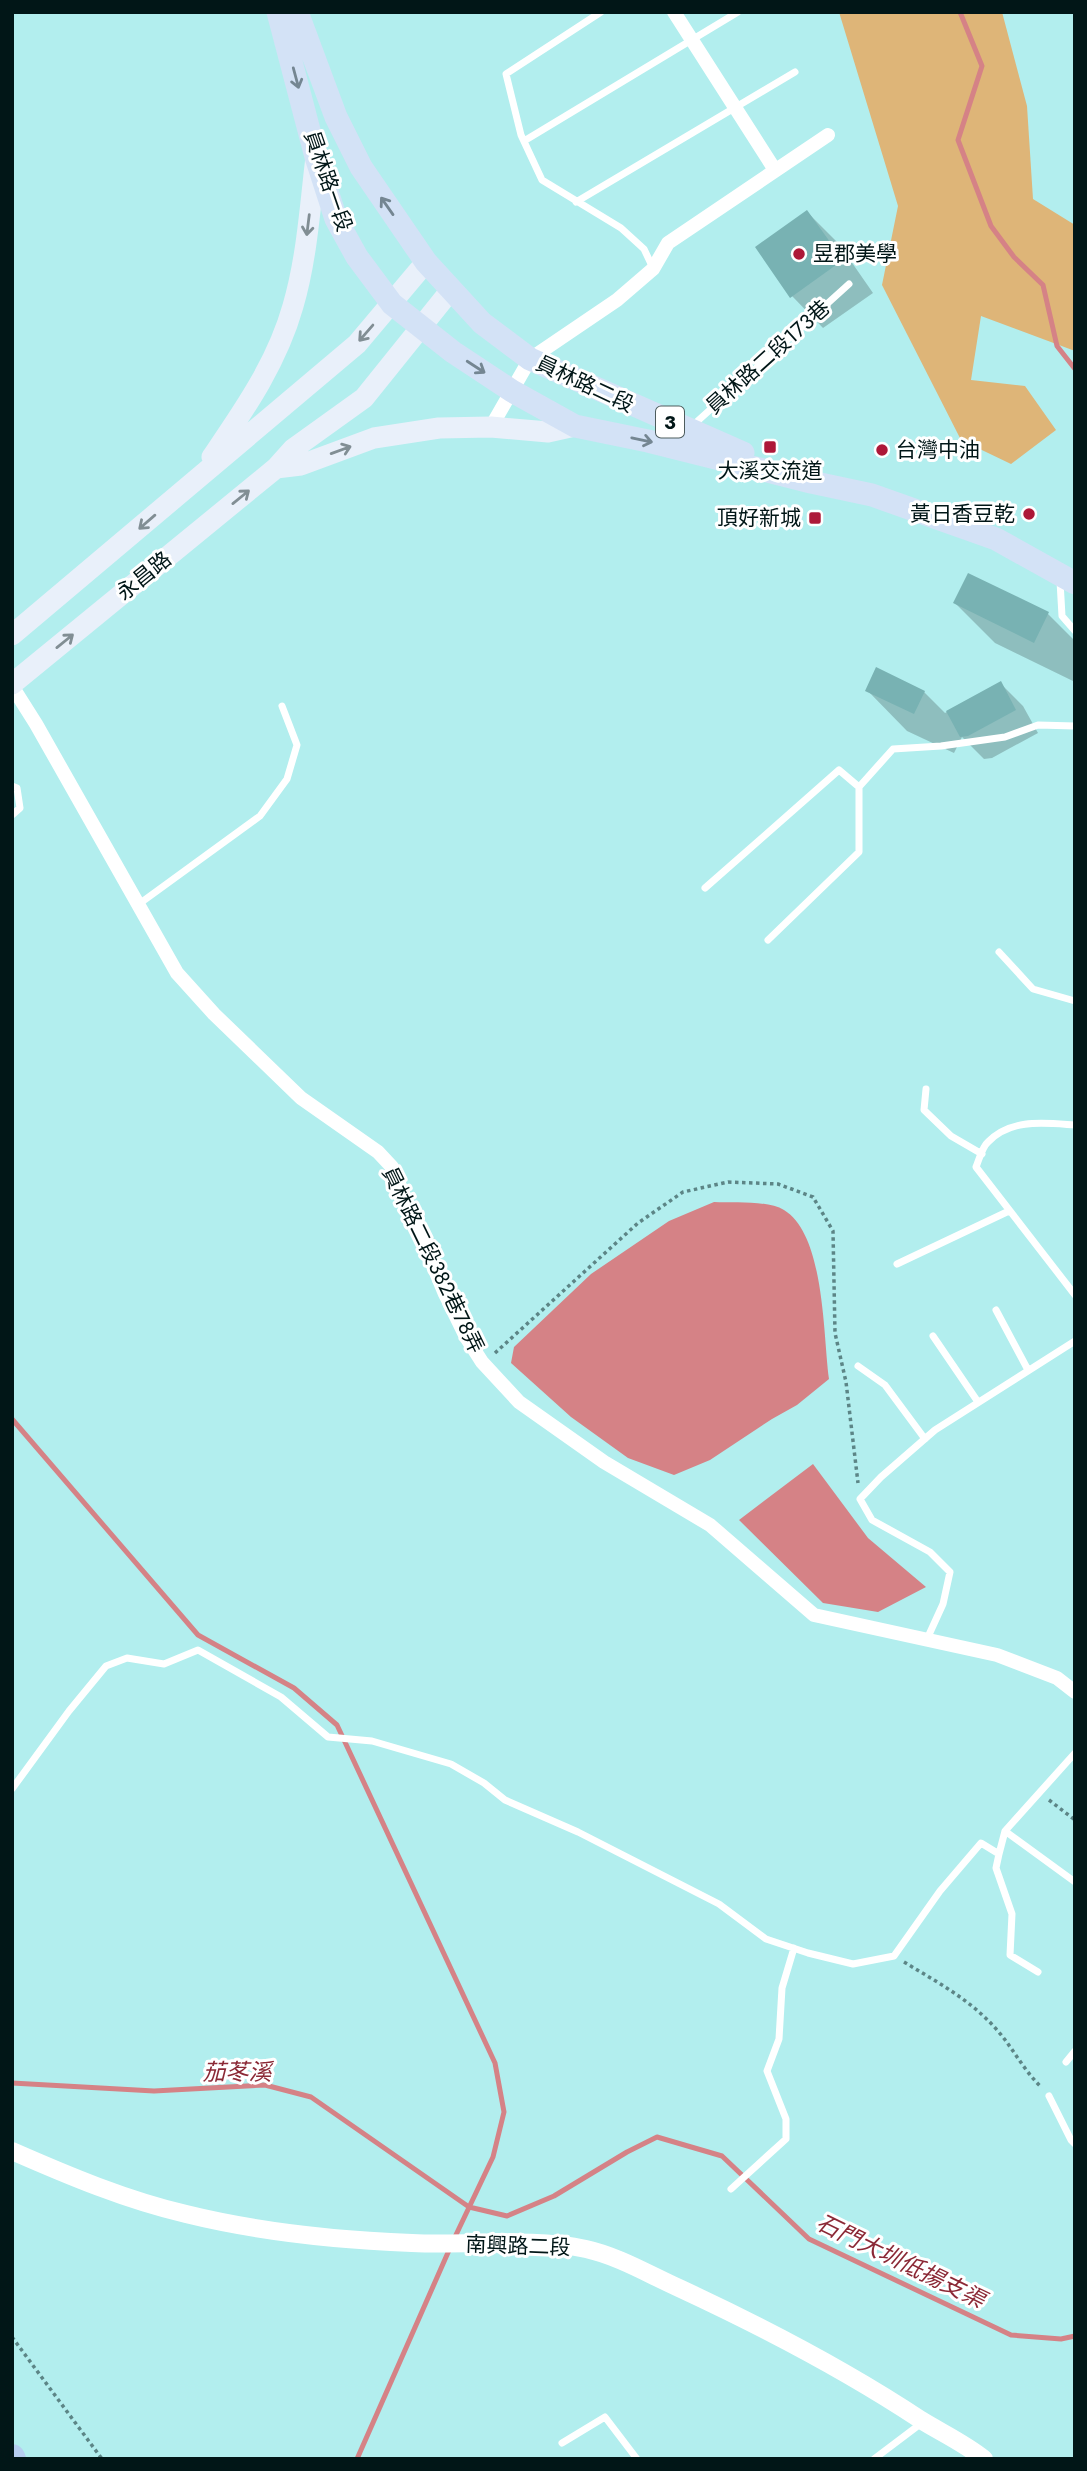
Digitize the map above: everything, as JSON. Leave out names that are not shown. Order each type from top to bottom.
[{"type":"main road","name":"員林路一段","points":[[278,12],[316,157],[336,219],[358,257],[392,304],[421,326]]},
{"type":"main road","name":"員林路一段","points":[[297,12],[336,117],[360,167],[426,262]]},
{"type":"main road","points":[[198,478],[255,393],[276,353],[289,318],[305,249],[316,157]]},
{"type":"main road","name":"員林路二段","points":[[426,262],[482,323],[530,359],[811,482]]},
{"type":"main road","name":"永昌路","points":[[12,635],[357,344],[426,262]]},
{"type":"main road","name":"永昌路","points":[[12,685],[275,468],[293,449],[364,398],[450,291]]},
{"type":"main road","name":"員林路二段","points":[[421,326],[453,352],[512,391],[575,426],[872,495],[996,539],[1067,579]]},
{"type":"main road","points":[[275,468],[300,465],[374,438],[439,428],[491,427],[548,432],[575,426]]},
{"type":"street","points":[[674,12],[775,170]]},
{"type":"street","points":[[491,427],[530,359],[617,300],[653,269],[668,243],[828,135]]},
{"type":"street","name":"員林路二段382巷78弄","points":[[12,685],[177,973],[214,1014],[301,1098],[378,1152],[392,1167],[466,1337],[482,1362],[519,1402],[604,1462],[710,1525],[814,1615],[997,1655],[1057,1678],[1075,1692]]},
{"type":"street","name":"南興路二段","points":[[12,2151],[75,2179],[186,2214],[313,2237],[414,2243],[553,2244],[589,2249],[722,2308],[811,2353],[881,2392],[923,2421],[971,2448],[984,2459]]},
{"type":"lane","points":[[601,12],[506,74],[524,141],[542,180],[621,228],[643,249],[653,269]]},
{"type":"lane","points":[[524,141],[738,12]]},
{"type":"lane","points":[[576,202],[796,72]]},
{"type":"lane","name":"員林路二段173巷","points":[[688,429],[849,284]]},
{"type":"lane","points":[[1067,579],[1062,615],[1075,631]]},
{"type":"lane","points":[[138,905],[260,816],[287,779],[297,745],[282,706]]},
{"type":"lane","points":[[768,940],[859,852],[859,787],[893,749],[941,746],[1005,737],[1038,725],[1075,726]]},
{"type":"lane","points":[[705,888],[839,770],[859,787]]},
{"type":"lane","points":[[12,786],[17,788],[20,808],[12,815]]},
{"type":"lane","points":[[999,952],[1033,989],[1075,1001]]},
{"type":"lane","points":[[926,1089],[924,1110],[951,1136],[982,1154]]},
{"type":"lane","points":[[1075,1125],[1037,1122],[1010,1127],[986,1143],[976,1167],[1075,1295]]},
{"type":"lane","points":[[897,1264],[1009,1211]]},
{"type":"lane","points":[[996,1310],[1028,1370]]},
{"type":"lane","points":[[933,1336],[978,1402]]},
{"type":"lane","points":[[926,1640],[943,1604],[950,1572],[930,1552],[872,1520],[860,1499],[925,1438],[1075,1340]]},
{"type":"lane","points":[[858,1366],[885,1385],[925,1438]]},
{"type":"lane","points":[[12,1789],[106,1666],[127,1658],[164,1664],[198,1650],[281,1697],[328,1737],[372,1741],[451,1764],[484,1783],[505,1800],[578,1832],[719,1904],[766,1938],[853,1964],[894,1955],[940,1891],[981,1843],[999,1854]]},
{"type":"lane","points":[[1038,1972],[1010,1955],[1012,1914],[996,1868],[1005,1831],[1075,1753]]},
{"type":"lane","points":[[1005,1831],[1075,1882]]},
{"type":"lane","points":[[731,2189],[786,2139],[786,2119],[766,2071],[779,2039],[782,1988],[794,1948]]},
{"type":"lane","points":[[1066,2062],[1075,2051]]},
{"type":"lane","points":[[1049,2096],[1075,2144]]},
{"type":"lane","points":[[562,2443],[605,2417],[636,2459]]},
{"type":"lane","points":[[874,2459],[923,2421]]},
{"type":"path","points":[[482,1362],[638,1223],[683,1192],[728,1182],[778,1184],[813,1197],[833,1231],[835,1333],[846,1382],[860,1499]]},
{"type":"path","points":[[1039,1793],[1075,1820]]},
{"type":"path","points":[[894,1955],[970,2002],[999,2031],[1024,2070],[1049,2096]]},
{"type":"path","points":[[12,2337],[102,2459]]},
{"type":"shaded area","points":[[839,12],[1002,12],[1027,106],[1033,199],[1075,225],[1075,351],[981,316],[971,380],[1025,386],[1056,430],[1011,464],[961,440],[882,285],[898,206]]},
{"type":"shaded area","points":[[714,1202],[777,1207],[797,1223],[815,1263],[820,1287],[829,1379],[797,1405],[710,1460],[674,1475],[628,1458],[571,1417],[511,1363],[514,1347],[591,1274],[669,1221]]},
{"type":"shaded area","points":[[813,1464],[868,1538],[926,1587],[878,1612],[823,1603],[739,1520]]},
{"type":"building","name":"昱郡美學","points":[[807,210],[843,260],[790,298],[755,247]]},
{"type":"building","points":[[968,573],[1049,612],[1034,643],[953,603]]},
{"type":"building","points":[[876,667],[925,691],[914,714],[865,691]]},
{"type":"building","points":[[1001,681],[1016,710],[968,736],[960,737],[946,711]]},
{"type":"waterway","points":[[960,12],[982,66],[958,140],[991,226],[1014,257],[1043,285],[1057,346],[1075,369]]},
{"type":"waterway","points":[[12,1419],[198,1635],[294,1688],[337,1725],[495,2063],[504,2112],[493,2157],[454,2239]]},
{"type":"waterway","name":"石門大圳低揚支渠","points":[[12,2083],[154,2091],[265,2085],[311,2097],[469,2207],[507,2216],[554,2196],[657,2137],[722,2156],[809,2239],[1011,2335],[1061,2339],[1075,2336]]},
{"type":"waterway","points":[[357,2459],[450,2248]]},
{"type":"place","name":"昱郡美學","points":[[799,254]]},
{"type":"place","name":"大溪交流道","points":[[770,447]]},
{"type":"place","name":"台灣中油","points":[[882,450]]},
{"type":"place","name":"黃日香豆乾","points":[[1029,514]]},
{"type":"place","name":"頂好新城","points":[[815,518]]},
{"type":"water label","name":"茄苳溪","points":[[237,2072]]}]
